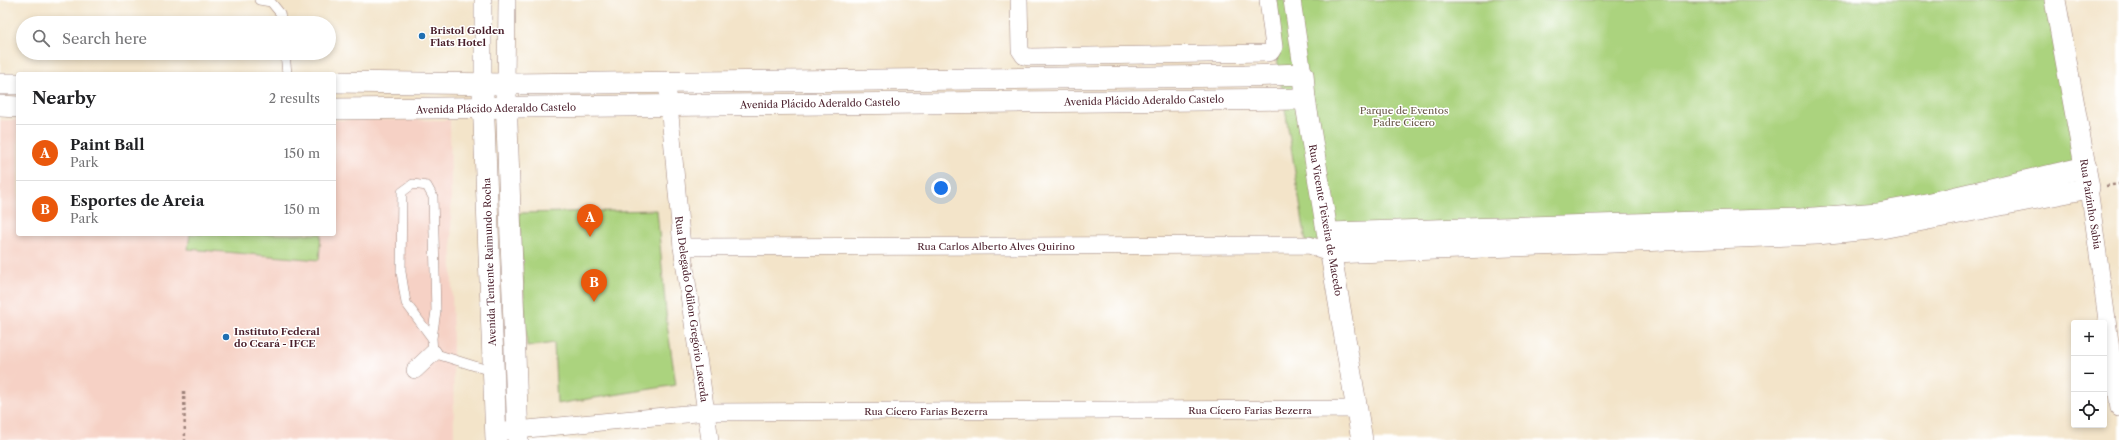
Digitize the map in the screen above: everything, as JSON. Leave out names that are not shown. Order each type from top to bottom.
[{"type":"street","points":[[482,84],[483,0]]},
{"type":"street","points":[[507,0],[506,84],[518,435]]},
{"type":"street","points":[[1019,0],[1020,50],[1024,56],[1030,58],[1267,53],[1271,52],[1274,47],[1268,0]]},
{"type":"street","name":"Rua Vicente Teixeira de Macedo","points":[[1292,0],[1306,99],[1362,440]]},
{"type":"street","name":"Rua Paizinho Sabia","points":[[2055,0],[2090,188],[2119,408]]},
{"type":"street","points":[[336,82],[506,84],[1303,74]]},
{"type":"street","points":[[1028,78],[1028,101]]},
{"type":"street","name":"Rua Delegado Odilon Gregório Lacerda","points":[[667,82],[682,247],[710,440]]},
{"type":"street","points":[[0,84],[16,84]]},
{"type":"street","name":"Avenida Tentente Raimundo Rocha","points":[[482,84],[496,436]]},
{"type":"street","name":"Avenida Plácido Aderaldo Castelo","points":[[336,109],[484,109],[669,105],[1306,99]]},
{"type":"street","points":[[0,106],[16,107]]},
{"type":"street","points":[[1897,217],[1986,191],[2086,167]]},
{"type":"street","points":[[1330,243],[1716,230],[1817,234],[1897,217],[2090,188]]},
{"type":"street","name":"Rua Carlos Alberto Alves Quirino","points":[[682,247],[1310,245],[1330,243]]},
{"type":"street","points":[[415,370],[432,346]]},
{"type":"street","name":"Rua Cícero Farias Bezerra","points":[[496,436],[518,435],[707,412],[1356,410]]},
{"type":"lane","points":[[259,0],[271,2],[280,13],[281,16]]},
{"type":"lane","points":[[286,60],[287,72]]},
{"type":"lane","points":[[432,346],[436,311],[433,197],[427,186],[413,184],[402,192],[401,272],[406,303],[432,346],[494,372]]},
{"type":"path","points":[[184,391],[185,440]]},
{"type":"shaded area","name":"Instituto Federal do Ceará - IFCE","points":[[0,120],[16,120],[16,236],[336,236],[336,120],[450,120],[454,440],[0,440]]},
{"type":"green space","name":"Parque de Eventos Padre Cícero","points":[[1268,0],[2054,0],[2084,166],[1911,208],[1306,242]]},
{"type":"green space","points":[[657,210],[667,324],[676,385],[557,404],[554,343],[527,347],[519,213]]},
{"type":"green space","points":[[190,236],[321,236],[319,260],[188,249]]},
{"type":"place","name":"Bristol Golden Flats Hotel","points":[[422,36]]},
{"type":"place","name":"Paint Ball","points":[[590,237]]},
{"type":"place","name":"Esportes de Areia","points":[[594,302]]},
{"type":"place","name":"Instituto Federal do Ceará - IFCE","points":[[226,337]]}]
